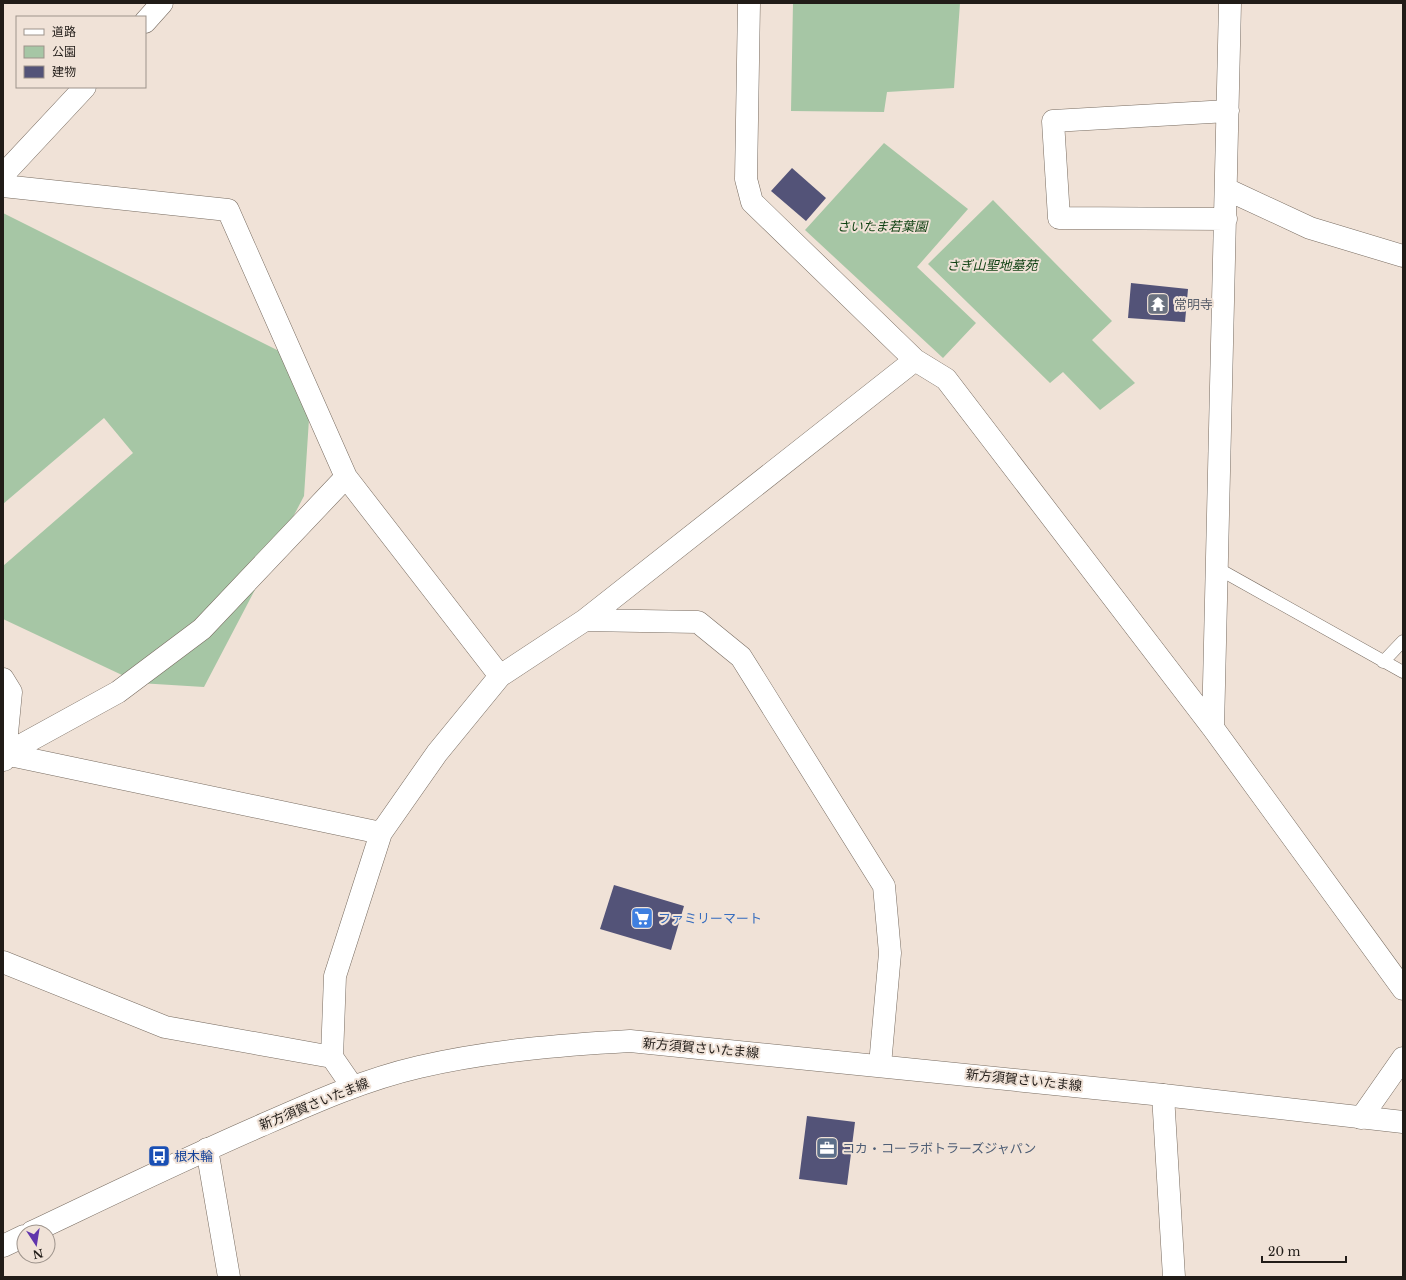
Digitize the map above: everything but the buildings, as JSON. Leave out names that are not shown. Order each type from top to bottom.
[{"type":"street","points":[[146,21],[162,3]]},
{"type":"street","points":[[749,3],[746,178],[752,202],[916,360],[946,380],[1213,728],[1403,990]]},
{"type":"street","points":[[1213,728],[1230,3]]},
{"type":"street","points":[[3,176],[84,88]]},
{"type":"street","points":[[1226,219],[1059,218],[1053,121],[1228,111]]},
{"type":"street","points":[[3,186],[228,210],[346,477],[500,676]]},
{"type":"street","points":[[1226,189],[1310,228],[1403,256]]},
{"type":"street","points":[[352,1086],[332,1057],[335,976],[381,834],[437,753],[500,676],[584,620],[916,360]]},
{"type":"street","points":[[4,760],[118,692],[202,629],[346,477]]},
{"type":"street","points":[[584,620],[698,622],[740,657],[884,886],[890,953],[880,1065]]},
{"type":"street","points":[[3,679],[10,692],[4,760]]},
{"type":"street","points":[[4,760],[381,834]]},
{"type":"street","points":[[3,962],[165,1027],[332,1057]]},
{"type":"street","name":"新方須賀さいたま線","points":[[49,1224],[207,1149],[352,1086],[418,1067],[494,1053],[563,1044],[630,1042],[880,1065],[1403,1122]]},
{"type":"street","points":[[1361,1118],[1403,1058]]},
{"type":"street","points":[[1163,1095],[1174,1277]]},
{"type":"street","points":[[207,1149],[230,1277]]},
{"type":"street","points":[[3,1246],[16,1240]]},
{"type":"lane","points":[[1217,568],[1403,672]]},
{"type":"lane","points":[[1383,662],[1403,641]]},
{"type":"green space","points":[[793,3],[960,3],[954,88],[887,92],[884,112],[791,111]]},
{"type":"green space","name":"さいたま若葉園","points":[[884,143],[968,209],[917,267],[976,323],[943,358],[805,230]]},
{"type":"green space","name":"さぎ山聖地墓苑","points":[[993,200],[1112,321],[1092,340],[1135,383],[1100,410],[1063,372],[1050,383],[928,264]]},
{"type":"green space","points":[[3,213],[303,363],[309,419],[304,496],[204,687],[139,683],[3,619],[3,566],[133,453],[104,418],[3,504]]},
{"type":"place","name":"常明寺","points":[[1158,304]]},
{"type":"place","name":"ファミリーマート","points":[[642,918]]},
{"type":"place","name":"コカ・コーラボトラーズジャパン","points":[[827,1148]]},
{"type":"place","name":"根木輪","points":[[159,1156]]}]
